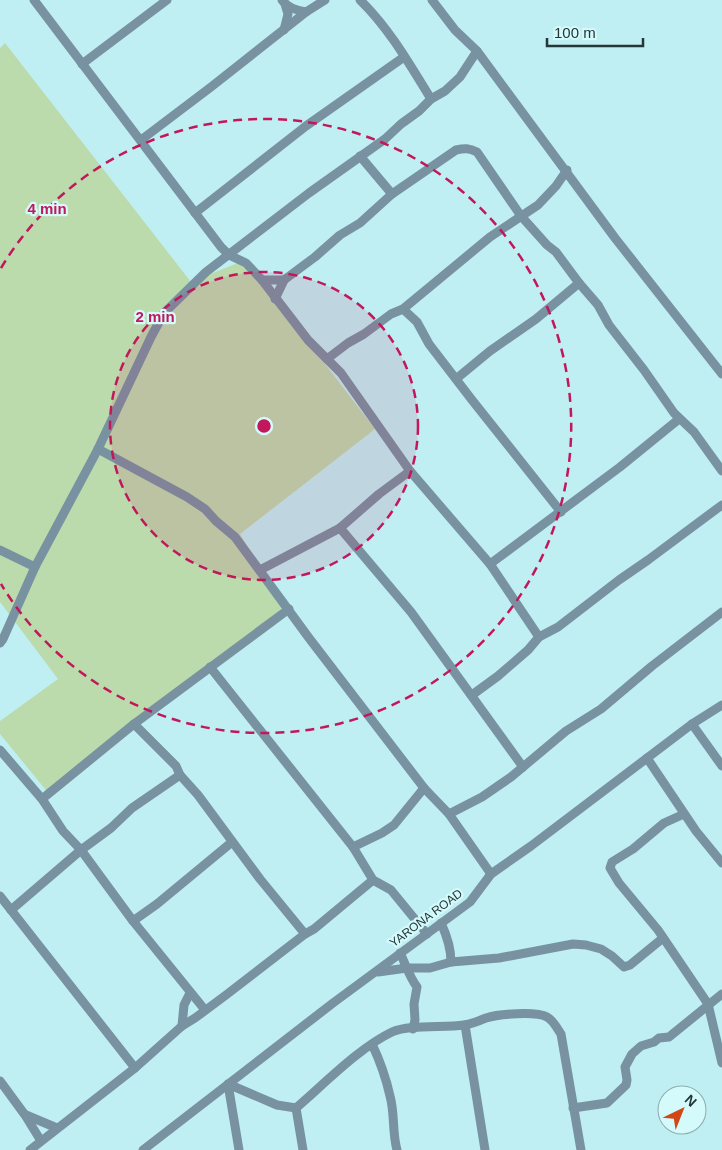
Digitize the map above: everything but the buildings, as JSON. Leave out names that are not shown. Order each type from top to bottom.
[{"type":"street","points":[[34,0],[221,247],[229,255],[246,263],[262,280],[308,340],[341,373],[410,471],[490,564],[539,637]]},
{"type":"street","points":[[82,64],[167,0]]},
{"type":"street","points":[[141,140],[306,12],[325,0]]},
{"type":"street","points":[[360,0],[377,18],[418,77],[431,100]]},
{"type":"street","points":[[432,0],[455,30],[477,51],[567,170],[615,238],[722,374]]},
{"type":"street","points":[[284,2],[294,10],[306,12]]},
{"type":"street","points":[[284,2],[288,14],[284,30]]},
{"type":"street","points":[[0,643],[35,567],[98,449],[151,337],[164,314],[206,272],[445,91],[460,77],[477,51]]},
{"type":"street","points":[[195,213],[306,126],[404,57]]},
{"type":"street","points":[[275,299],[284,280],[316,257],[340,236],[360,223],[392,194],[456,150],[465,148],[477,152],[521,216],[547,245],[556,252],[579,284],[598,305],[609,325],[679,419],[694,432],[722,471]]},
{"type":"street","points":[[360,156],[392,194]]},
{"type":"street","points":[[327,359],[391,314],[403,308],[490,236],[531,211],[548,195],[567,170]]},
{"type":"street","points":[[262,280],[284,280]]},
{"type":"street","points":[[456,379],[579,284]]},
{"type":"street","points":[[403,308],[417,322],[429,344],[561,512]]},
{"type":"street","points":[[490,564],[620,467],[679,419]]},
{"type":"street","points":[[98,449],[206,509],[216,521],[235,537],[290,609],[309,638],[424,788],[449,814],[491,874]]},
{"type":"street","points":[[260,570],[340,528],[410,471]]},
{"type":"street","points":[[472,695],[498,676],[528,650],[539,637],[558,627],[722,505]]},
{"type":"street","points":[[340,528],[412,612],[523,767]]},
{"type":"street","points":[[0,550],[35,567]]},
{"type":"street","points":[[42,799],[134,724],[290,609]]},
{"type":"street","points":[[449,814],[482,797],[523,767],[566,731],[601,709],[652,666],[722,612]]},
{"type":"street","points":[[210,667],[353,847],[373,880],[391,890],[427,934]]},
{"type":"street","name":"YARONA ROAD","points":[[144,1150],[332,1003],[376,973],[470,902],[491,874],[692,724],[722,705]]},
{"type":"street","points":[[134,724],[176,766],[180,775],[198,795],[232,842],[305,934]]},
{"type":"street","points":[[692,724],[722,766]]},
{"type":"street","points":[[0,750],[42,799],[63,831],[81,850],[133,921],[205,1010]]},
{"type":"street","points":[[647,758],[684,814],[722,863]]},
{"type":"street","points":[[11,910],[132,808],[180,775]]},
{"type":"street","points":[[353,847],[394,825],[424,788]]},
{"type":"street","points":[[684,814],[664,823],[633,849],[612,862],[610,868],[619,883],[663,938],[708,1004],[722,1063]]},
{"type":"street","points":[[133,921],[157,904],[232,842]]},
{"type":"street","points":[[30,1150],[135,1068],[182,1026],[226,996],[305,934],[314,930],[373,880]]},
{"type":"street","points":[[0,896],[135,1068]]},
{"type":"street","points":[[442,923],[451,952],[450,962]]},
{"type":"street","points":[[376,973],[408,968],[430,968],[450,962],[499,958],[573,944],[601,949],[624,967],[630,965],[663,938]]},
{"type":"street","points":[[400,953],[408,968],[408,974],[416,987],[413,1029]]},
{"type":"street","points":[[182,1026],[184,1005],[190,993]]},
{"type":"street","points":[[573,1108],[607,1103],[626,1085],[625,1067],[632,1054],[641,1046],[654,1042],[658,1038],[669,1036],[722,994]]},
{"type":"street","points":[[228,1084],[277,1106],[296,1108],[372,1044],[392,1032],[466,1025],[487,1018],[506,1015],[538,1015],[547,1017],[561,1034],[581,1150]]},
{"type":"street","points":[[466,1025],[484,1150]]},
{"type":"street","points":[[372,1044],[386,1076],[393,1114],[393,1139],[397,1150]]},
{"type":"street","points":[[0,1081],[41,1141]]},
{"type":"street","points":[[228,1084],[239,1150]]},
{"type":"street","points":[[296,1108],[303,1150]]},
{"type":"street","points":[[25,1115],[57,1128]]},
{"type":"green space","points":[[5,43],[191,282],[245,260],[375,429],[240,534],[284,607],[50,795],[0,734],[0,721],[58,679],[0,602],[0,48]]}]
